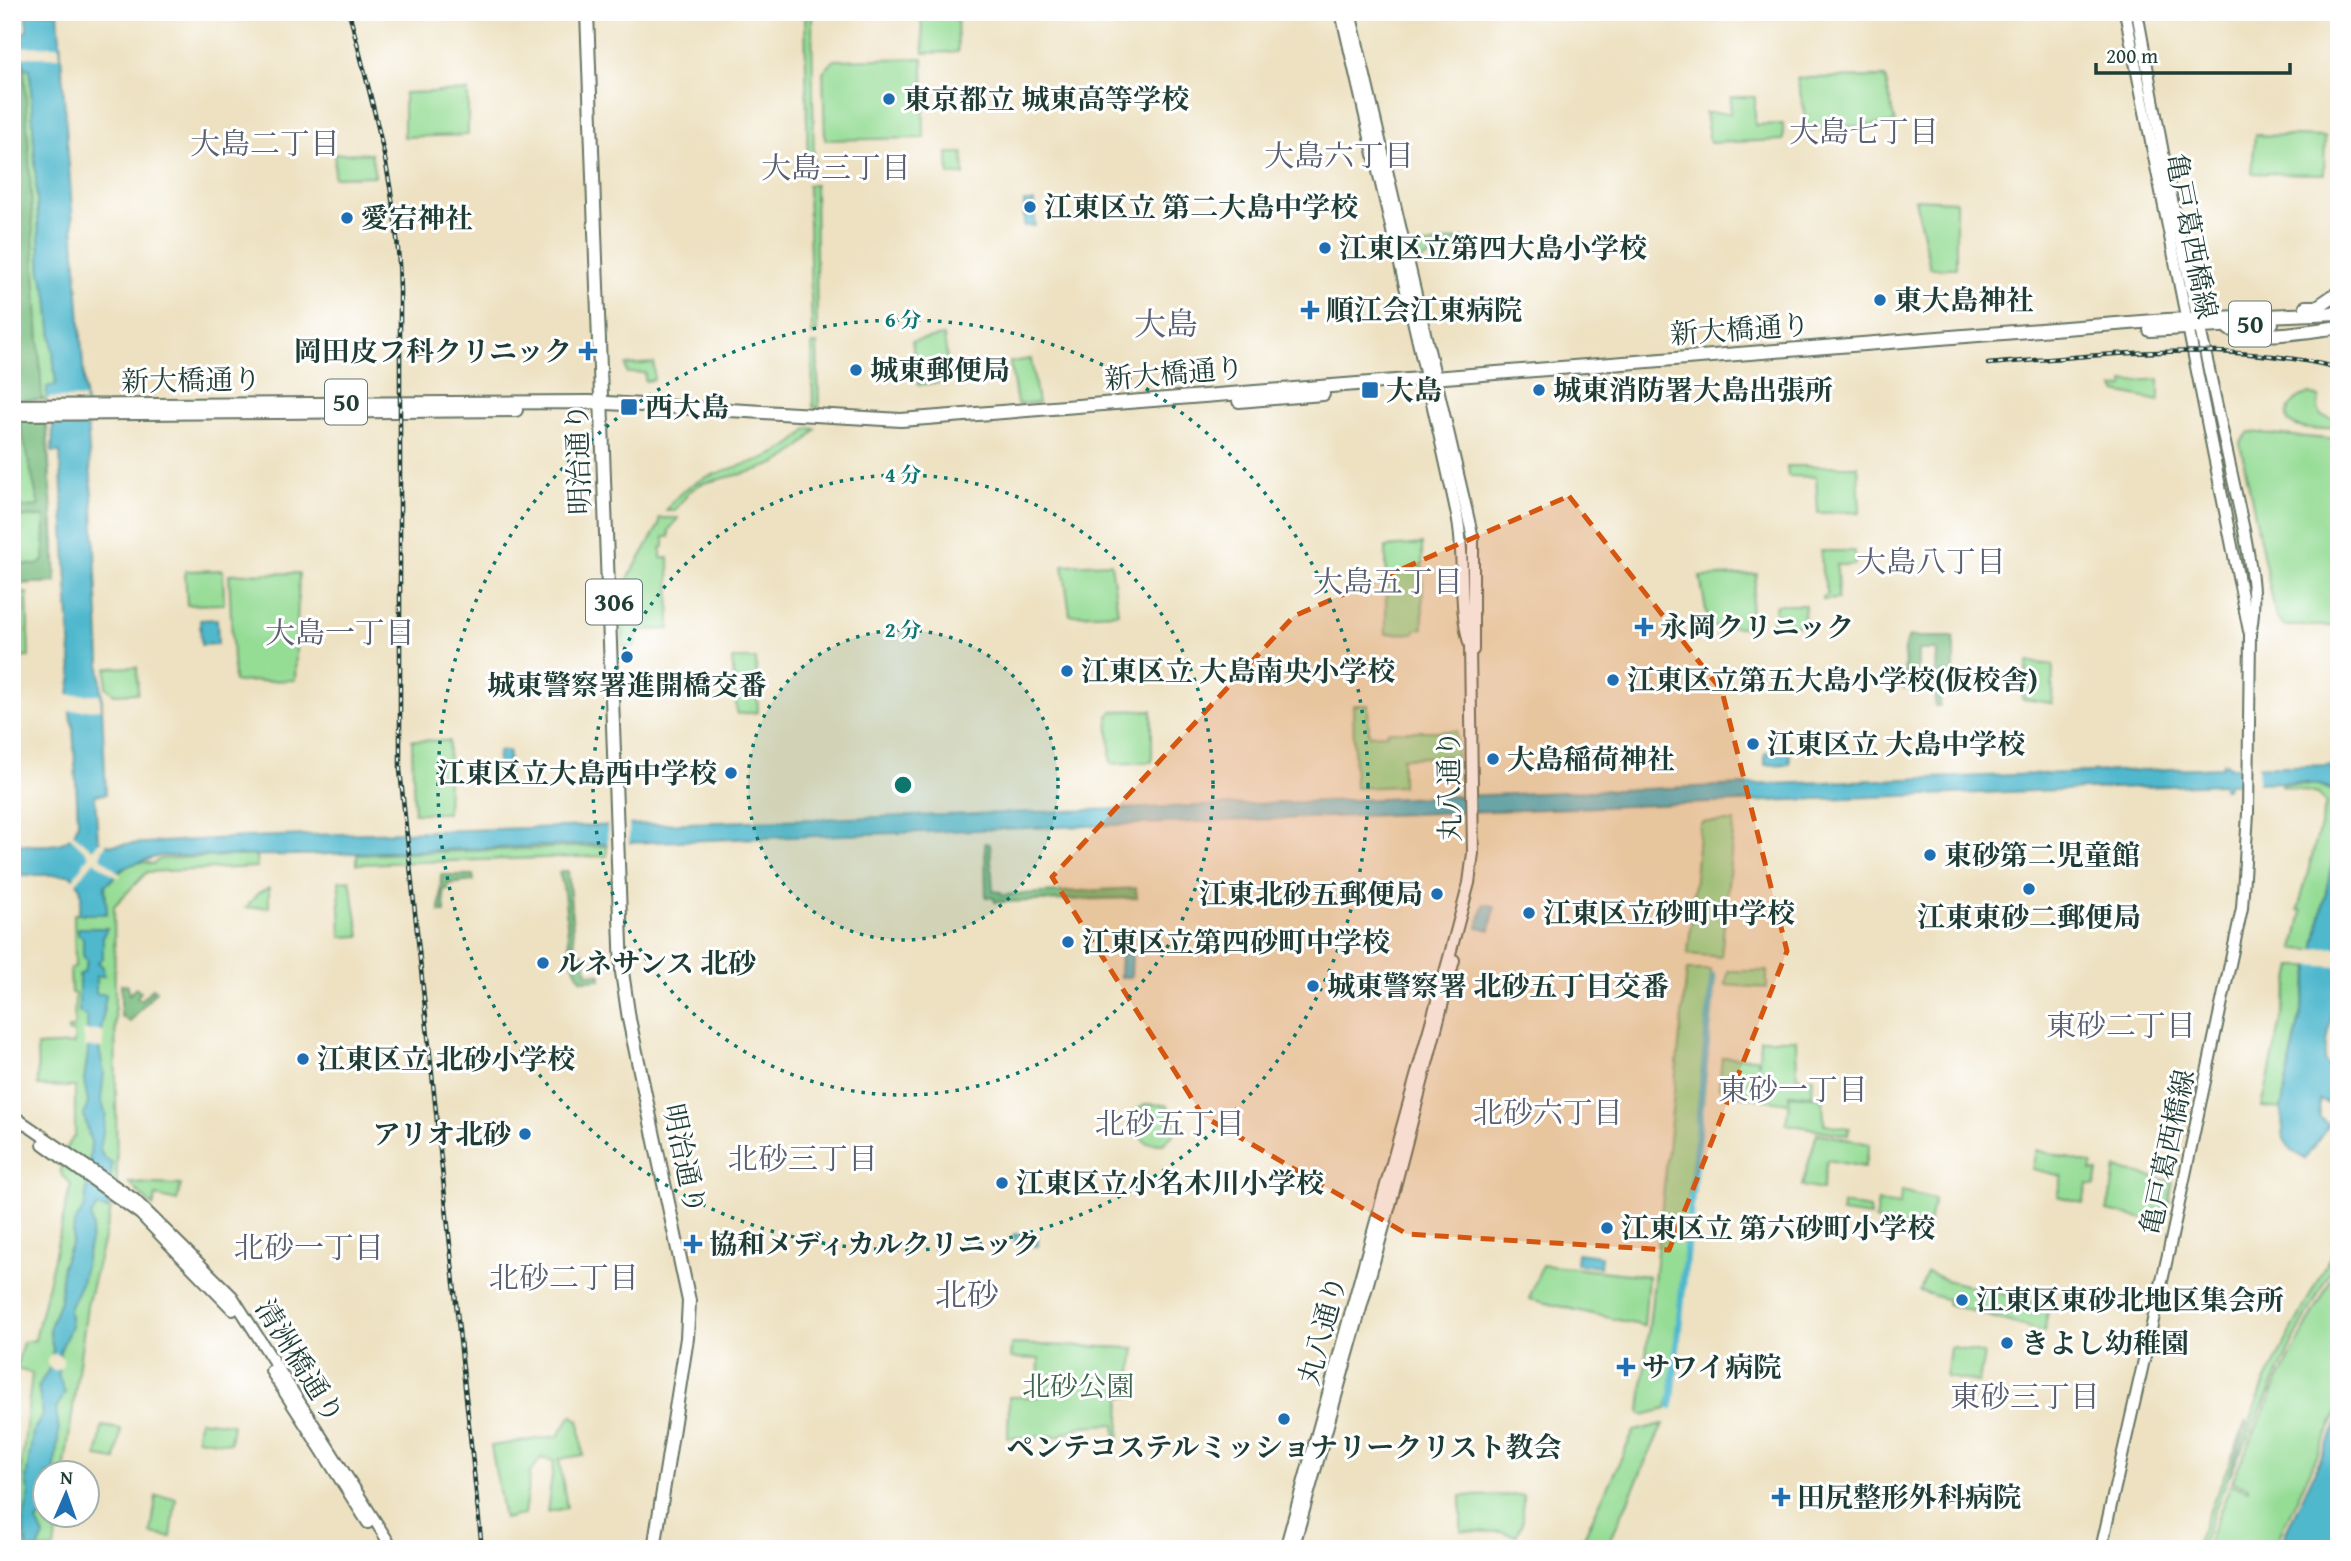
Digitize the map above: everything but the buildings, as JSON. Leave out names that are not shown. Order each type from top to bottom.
[{"type":"main road","name":"明治通り","points":[[587,12],[604,406]]},
{"type":"main road","name":"明治通り","points":[[594,12],[624,992],[689,1301],[687,1338],[654,1549]]},
{"type":"main road","name":"亀戸葛西橋線","points":[[2101,1549],[2169,1250],[2239,921],[2244,884],[2248,790],[2252,589],[2244,530],[2192,322],[2125,12]]},
{"type":"main road","name":"亀戸葛西橋線","points":[[2137,12],[2250,634]]},
{"type":"main road","name":"丸八通り","points":[[1293,1549],[1392,1198],[1469,883],[1473,853],[1474,549],[1344,13]]},
{"type":"main road","points":[[2220,321],[2251,309],[2317,307],[2339,292]]},
{"type":"main road","name":"新大橋通り","points":[[2312,318],[2339,313]]},
{"type":"main road","name":"新大橋通り","points":[[12,406],[45,410],[85,410],[604,406],[901,420],[1432,382],[2192,322],[2312,318],[2339,320]]},
{"type":"main road","points":[[2220,321],[2262,335],[2305,334],[2339,327]]},
{"type":"main road","name":"新大橋通り","points":[[12,414],[45,410]]},
{"type":"main road","points":[[2227,516],[2235,516],[2239,508]]},
{"type":"main road","points":[[2230,528],[2236,523],[2244,530]]},
{"type":"main road","name":"丸八通り","points":[[1285,1549],[1452,954]]},
{"type":"main road","name":"清洲橋通り","points":[[12,1115],[74,1162],[144,1208],[232,1296],[393,1549]]},
{"type":"main road","name":"清洲橋通り","points":[[12,1124],[74,1162]]},
{"type":"main road","name":"清洲橋通り","points":[[110,1187],[228,1302],[384,1549]]},
{"type":"highlighted area","points":[[1569,496],[1722,691],[1787,951],[1669,1250],[1407,1234],[1203,1116],[1052,877],[1294,616]]},
{"type":"green space","points":[[805,12],[812,12],[814,175],[808,175]]},
{"type":"green space","points":[[957,16],[958,52],[924,53],[921,17]]},
{"type":"green space","points":[[12,57],[21,57],[30,68],[41,274],[48,296],[56,386],[47,387],[47,400],[12,400]]},
{"type":"green space","points":[[12,57],[21,57],[24,61],[42,400],[12,400],[12,354],[16,354],[13,282],[20,282]]},
{"type":"green space","points":[[923,58],[924,138],[825,140],[823,72],[834,60]]},
{"type":"green space","points":[[1885,77],[1895,123],[1808,130],[1797,78]]},
{"type":"green space","points":[[468,91],[468,135],[404,137],[404,93]]},
{"type":"green space","points":[[1731,97],[1755,97],[1755,125],[1783,124],[1783,140],[1710,143],[1705,113],[1730,113]]},
{"type":"green space","points":[[2255,135],[2325,137],[2324,174],[2252,173]]},
{"type":"green space","points":[[371,153],[375,176],[334,177],[335,154]]},
{"type":"green space","points":[[948,153],[963,153],[964,175],[949,175]]},
{"type":"green space","points":[[808,185],[815,185],[817,333],[812,335]]},
{"type":"green space","points":[[1915,199],[1956,201],[1956,268],[1930,268]]},
{"type":"green space","points":[[1462,238],[1452,248],[1417,262],[1414,248]]},
{"type":"green space","points":[[944,336],[950,381],[918,385],[912,341]]},
{"type":"green space","points":[[812,344],[817,344],[819,408],[813,407]]},
{"type":"green space","points":[[1031,359],[1038,403],[1017,404],[1010,362]]},
{"type":"green space","points":[[654,363],[654,380],[645,381],[645,373],[627,373],[626,365]]},
{"type":"green space","points":[[2159,379],[2159,401],[2116,392],[2114,388],[2124,387],[2124,382]]},
{"type":"green space","points":[[2310,394],[2319,398],[2321,416],[2337,420],[2333,426],[2310,429],[2288,421],[2288,411],[2293,403]]},
{"type":"green space","points":[[19,419],[46,419],[56,582],[12,584],[12,564],[37,565],[44,561],[45,517],[12,517],[12,508],[39,506]]},
{"type":"green space","points":[[12,421],[47,426],[56,582],[12,584]]},
{"type":"green space","points":[[808,428],[816,429],[804,443],[778,462],[701,484],[689,492],[675,511],[666,511],[680,494],[696,482],[775,454],[793,443]]},
{"type":"green space","points":[[2249,432],[2339,440],[2339,626],[2284,626],[2276,617],[2240,443]]},
{"type":"green space","points":[[1787,466],[1858,466],[1860,512],[1818,513],[1816,477],[1788,476]]},
{"type":"green space","points":[[659,518],[678,518],[669,530],[669,537],[664,537],[664,547],[661,548],[661,558],[669,558],[670,629],[637,630],[635,647],[623,647],[622,589],[659,525]]},
{"type":"green space","points":[[2240,528],[2246,557],[2247,588],[2234,530]]},
{"type":"green space","points":[[1422,544],[1423,628],[1415,630],[1414,633],[1386,634],[1386,547]]},
{"type":"green space","points":[[1821,551],[1855,551],[1855,565],[1837,565],[1838,599],[1823,600],[1822,597],[1828,594],[1822,572]]},
{"type":"green space","points":[[1111,563],[1118,613],[1070,615],[1063,565]]},
{"type":"green space","points":[[223,570],[224,604],[187,605],[185,571]]},
{"type":"green space","points":[[299,573],[295,680],[234,682],[229,574]]},
{"type":"green space","points":[[1757,574],[1747,627],[1709,627],[1700,577]]},
{"type":"green space","points":[[12,593],[27,593],[29,657],[12,658]]},
{"type":"green space","points":[[1776,605],[1805,605],[1803,626],[1771,626]]},
{"type":"green space","points":[[1909,637],[1954,637],[1954,673],[1942,672],[1940,706],[1935,706],[1937,650],[1918,650],[1917,694],[1913,694],[1912,688],[1904,689],[1905,645]]},
{"type":"green space","points":[[732,659],[756,659],[758,712],[737,714]]},
{"type":"green space","points":[[2028,662],[2053,665],[2052,703],[2022,699]]},
{"type":"green space","points":[[137,667],[138,693],[114,694],[106,687],[107,668]]},
{"type":"green space","points":[[1353,705],[1368,705],[1369,735],[1387,734],[1387,731],[1456,731],[1457,756],[1402,758],[1402,786],[1355,788]]},
{"type":"green space","points":[[1152,710],[1152,762],[1111,764],[1108,716],[1113,711]]},
{"type":"green space","points":[[412,740],[449,741],[447,813],[414,813]]},
{"type":"green space","points":[[2281,784],[2319,785],[2339,794],[2339,847],[2335,848],[2316,950],[2294,949],[2302,911],[2298,910],[2326,803],[2318,794]]},
{"type":"green space","points":[[1734,822],[1721,957],[1688,954],[1700,824]]},
{"type":"green space","points":[[985,843],[990,844],[993,891],[1001,892],[1002,895],[1136,888],[1137,898],[995,902],[994,898],[986,897]]},
{"type":"green space","points":[[607,846],[607,856],[357,864],[357,855]]},
{"type":"green space","points":[[256,855],[257,867],[147,872],[114,906],[117,1186],[87,1306],[66,1460],[32,1460],[32,1530],[56,1530],[54,1549],[12,1549],[32,1373],[16,1369],[23,1342],[35,1340],[71,1184],[62,1176],[62,1159],[75,1135],[75,1087],[38,1086],[37,1046],[74,1044],[74,1032],[68,1032],[68,1028],[74,1028],[75,994],[71,993],[70,968],[75,967],[74,914],[107,914],[105,886],[132,864],[153,864],[160,859]]},
{"type":"green space","points":[[568,871],[575,954],[584,953],[587,973],[601,974],[601,979],[582,980],[576,971],[569,945],[563,885],[559,873]]},
{"type":"green space","points":[[441,875],[473,875],[474,881],[448,884],[448,889],[443,890],[445,912],[440,912]]},
{"type":"green space","points":[[350,880],[360,936],[341,937],[339,881]]},
{"type":"green space","points":[[269,888],[269,907],[246,908],[258,893]]},
{"type":"green space","points":[[2293,966],[2310,966],[2281,1109],[2262,1107]]},
{"type":"green space","points":[[1687,970],[1711,970],[1711,974],[1670,1394],[1667,1409],[1643,1415],[1640,1412]]},
{"type":"green space","points":[[1728,971],[1767,971],[1767,988],[1726,985]]},
{"type":"green space","points":[[121,984],[128,985],[129,995],[135,988],[141,992],[137,997],[141,1000],[153,988],[156,991],[130,1022],[121,1016]]},
{"type":"green space","points":[[1760,1039],[1796,1039],[1797,1077],[1813,1077],[1812,1095],[1789,1094],[1789,1101],[1790,1095],[1823,1098],[1824,1124],[1849,1128],[1848,1135],[1786,1124],[1789,1103],[1739,1096],[1739,1090],[1719,1088],[1722,1057],[1756,1058],[1759,1064]]},
{"type":"green space","points":[[1145,1104],[1167,1105],[1175,1120],[1174,1134],[1163,1144],[1147,1143],[1138,1135],[1132,1135],[1134,1112]]},
{"type":"green space","points":[[1817,1133],[1870,1144],[1864,1167],[1827,1160],[1822,1190],[1802,1186]]},
{"type":"green space","points":[[2036,1150],[2092,1164],[2091,1171],[2098,1172],[2095,1186],[2087,1185],[2083,1203],[2057,1196],[2062,1176],[2032,1169]]},
{"type":"green space","points":[[2116,1168],[2173,1182],[2165,1223],[2107,1211]]},
{"type":"green space","points":[[129,1183],[181,1185],[177,1201],[156,1196],[153,1207]]},
{"type":"green space","points":[[1902,1191],[1934,1199],[1927,1233],[1875,1220],[1878,1202],[1899,1205]]},
{"type":"green space","points":[[1843,1204],[1869,1209],[1870,1217],[1842,1213]]},
{"type":"green space","points":[[2339,1236],[2339,1254],[2291,1346],[2230,1475],[2264,1384],[2336,1245],[2332,1241]]},
{"type":"green space","points":[[2339,1264],[2339,1410],[2273,1549],[2205,1549],[2231,1484],[2248,1490],[2248,1487],[2232,1481],[2276,1385]]},
{"type":"green space","points":[[1542,1265],[1648,1276],[1644,1326],[1529,1299]]},
{"type":"green space","points":[[1927,1272],[1946,1280],[2049,1306],[2044,1332],[1947,1304],[1948,1300],[1920,1291]]},
{"type":"green space","name":"北砂公園","points":[[1011,1344],[1135,1348],[1129,1397],[1121,1397],[1119,1443],[1116,1443],[1115,1424],[1082,1426],[1059,1436],[1008,1438],[1009,1397],[1038,1397],[1039,1359],[1010,1358]]},
{"type":"green space","points":[[1950,1348],[1984,1354],[1979,1382],[1946,1377]]},
{"type":"green space","points":[[572,1415],[579,1421],[583,1455],[559,1459],[567,1508],[547,1512],[554,1461],[541,1458],[530,1473],[524,1514],[504,1519],[491,1446],[558,1436]]},
{"type":"green space","points":[[199,1420],[233,1424],[230,1443],[197,1438]]},
{"type":"green space","points":[[2247,1420],[2200,1549],[2194,1549]]},
{"type":"green space","points":[[1663,1424],[1606,1549],[1578,1549],[1634,1431]]},
{"type":"green space","points":[[102,1426],[121,1429],[116,1460],[97,1457]]},
{"type":"green space","points":[[1523,1495],[1523,1520],[1516,1536],[1503,1532],[1461,1531],[1461,1496]]},
{"type":"green space","points":[[156,1496],[176,1498],[171,1537],[151,1534]]},
{"type":"water","points":[[26,12],[58,12],[93,506],[106,794],[95,795],[98,840],[110,845],[248,837],[1065,811],[2222,767],[2223,763],[2227,763],[2228,767],[2339,765],[2339,794],[2318,785],[2270,782],[2228,784],[2227,789],[2223,789],[2223,784],[303,855],[159,856],[124,867],[105,886],[107,914],[78,914],[80,888],[70,875],[12,875],[12,844],[62,843],[76,831],[78,820],[73,726],[69,707],[72,676],[60,452],[52,452],[53,425],[47,407],[47,387],[56,385],[48,296],[41,274],[30,69],[24,68],[24,61],[21,61],[20,36],[27,30]]},
{"type":"water","points":[[1024,202],[1034,202],[1035,226],[1024,226]]},
{"type":"water","points":[[217,619],[218,644],[201,645],[200,620]]},
{"type":"water","points":[[498,751],[509,751],[508,775],[497,775]]},
{"type":"water","points":[[1790,752],[1790,764],[1765,765],[1765,753]]},
{"type":"water","points":[[2339,847],[2339,990],[2335,995],[2324,1061],[2339,1080],[2339,1104],[2333,1106],[2319,1100],[2320,1118],[2329,1125],[2305,1159],[2291,1150],[2284,1139],[2281,1109],[2335,848]]},
{"type":"water","points":[[1484,904],[1495,906],[1490,930],[1478,927]]},
{"type":"water","points":[[78,928],[107,928],[103,936],[103,958],[98,962],[103,967],[104,976],[96,976],[96,994],[106,994],[99,1048],[104,1073],[101,1100],[106,1114],[100,1150],[104,1158],[112,1163],[108,1210],[97,1207],[91,1216],[93,1227],[81,1283],[69,1309],[71,1326],[60,1351],[58,1374],[65,1393],[56,1409],[59,1431],[56,1460],[32,1460],[32,1530],[41,1530],[44,1536],[38,1549],[27,1549],[23,1522],[29,1495],[26,1480],[33,1431],[43,1415],[38,1387],[49,1369],[53,1350],[49,1330],[60,1300],[62,1266],[72,1242],[74,1224],[85,1206],[91,1143],[84,1116],[88,1102],[84,1081],[88,1052],[87,1017],[79,1012],[79,975],[84,972],[87,962],[83,955],[83,938],[78,934]]},
{"type":"water","points":[[1121,953],[1132,954],[1131,977],[1120,977]]},
{"type":"water","points":[[1014,1234],[1038,1235],[1038,1246],[1014,1245]]},
{"type":"water","points":[[1577,1253],[1601,1256],[1600,1267],[1576,1264]]},
{"type":"water","points":[[2339,1420],[2339,1549],[2278,1549]]},
{"type":"pier","points":[[59,46],[60,57],[21,57],[20,47]]},
{"type":"pier","points":[[47,398],[84,398],[86,424],[49,424]]},
{"type":"pier","points":[[100,694],[101,709],[66,711],[66,695]]},
{"type":"pier","points":[[2258,763],[2258,785],[2238,785],[2238,764]]},
{"type":"pier","points":[[629,821],[629,844],[608,845],[607,822]]},
{"type":"pier","points":[[71,832],[92,849],[103,839],[108,840],[100,856],[121,875],[118,878],[94,861],[75,884],[72,881],[89,855],[68,835]]},
{"type":"pier","points":[[2339,947],[2339,967],[2307,965],[2312,949]]},
{"type":"pier","points":[[83,1031],[103,1031],[103,1048],[85,1047]]},
{"type":"pier","points":[[52,1354],[58,1354],[63,1362],[61,1368],[52,1370],[47,1365],[47,1359]]},
{"type":"waterway","points":[[1671,1406],[1713,977]]},
{"type":"railway","points":[[349,12],[383,150],[399,255],[400,770],[482,1549]]},
{"type":"railway","points":[[1988,364],[2120,354],[2208,352],[2295,359],[2339,368]]},
{"type":"place","name":"東京都立 城東高等学校","points":[[889,99]]},
{"type":"place","name":"江東区立 第二大島中学校","points":[[1030,207]]},
{"type":"place","name":"愛宕神社","points":[[347,218]]},
{"type":"place","name":"江東区立第四大島小学校","points":[[1325,248]]},
{"type":"place","name":"東大島神社","points":[[1880,300]]},
{"type":"place","name":"順江会江東病院","points":[[1310,310]]},
{"type":"place","name":"岡田皮フ科クリニック","points":[[588,351]]},
{"type":"place","name":"城東郵便局","points":[[856,370]]},
{"type":"place","name":"大島","points":[[1370,390]]},
{"type":"place","name":"城東消防署大島出張所","points":[[1539,390]]},
{"type":"place","name":"西大島","points":[[629,407]]},
{"type":"place","name":"永岡クリニック","points":[[1644,627]]},
{"type":"place","name":"城東警察署進開橋交番","points":[[627,657]]},
{"type":"place","name":"江東区立 大島南央小学校","points":[[1067,671]]},
{"type":"place","name":"江東区立第五大島小学校(仮校舎)","points":[[1613,680]]},
{"type":"place","name":"江東区立 大島中学校","points":[[1753,744]]},
{"type":"place","name":"大島稲荷神社","points":[[1493,759]]},
{"type":"place","name":"江東区立大島西中学校","points":[[731,773]]},
{"type":"place","name":"東砂第二児童館","points":[[1930,855]]},
{"type":"place","name":"江東東砂二郵便局","points":[[2029,889]]},
{"type":"place","name":"江東北砂五郵便局","points":[[1437,894]]},
{"type":"place","name":"江東区立砂町中学校","points":[[1529,913]]},
{"type":"place","name":"江東区立第四砂町中学校","points":[[1068,942]]},
{"type":"place","name":"ルネサンス 北砂","points":[[543,963]]},
{"type":"place","name":"城東警察署 北砂五丁目交番","points":[[1313,986]]},
{"type":"place","name":"江東区立 北砂小学校","points":[[303,1059]]},
{"type":"place","name":"アリオ北砂","points":[[525,1134]]},
{"type":"place","name":"江東区立小名木川小学校","points":[[1002,1183]]},
{"type":"place","name":"江東区立 第六砂町小学校","points":[[1607,1228]]},
{"type":"place","name":"協和メディカルクリニック","points":[[693,1244]]},
{"type":"place","name":"江東区東砂北地区集会所","points":[[1962,1300]]},
{"type":"place","name":"きよし幼稚園","points":[[2007,1343]]},
{"type":"place","name":"サワイ病院","points":[[1626,1367]]},
{"type":"place","name":"ペンテコステルミッショナリークリスト教会","points":[[1284,1419]]},
{"type":"place","name":"田尻整形外科病院","points":[[1781,1497]]},
{"type":"district","name":"大島七丁目","points":[[1864,132]]},
{"type":"district","name":"大島二丁目","points":[[265,144]]},
{"type":"district","name":"大島六丁目","points":[[1339,156]]},
{"type":"district","name":"大島三丁目","points":[[836,168]]},
{"type":"district","name":"大島","points":[[1166,324]]},
{"type":"district","name":"大島八丁目","points":[[1931,562]]},
{"type":"district","name":"大島五丁目","points":[[1388,582]]},
{"type":"district","name":"大島一丁目","points":[[340,633]]},
{"type":"district","name":"東砂二丁目","points":[[2121,1026]]},
{"type":"district","name":"東砂一丁目","points":[[1793,1090]]},
{"type":"district","name":"北砂六丁目","points":[[1548,1113]]},
{"type":"district","name":"北砂五丁目","points":[[1170,1124]]},
{"type":"district","name":"北砂三丁目","points":[[803,1159]]},
{"type":"district","name":"北砂一丁目","points":[[309,1248]]},
{"type":"district","name":"北砂二丁目","points":[[564,1278]]},
{"type":"district","name":"北砂","points":[[967,1295]]},
{"type":"district","name":"東砂三丁目","points":[[2025,1397]]}]
